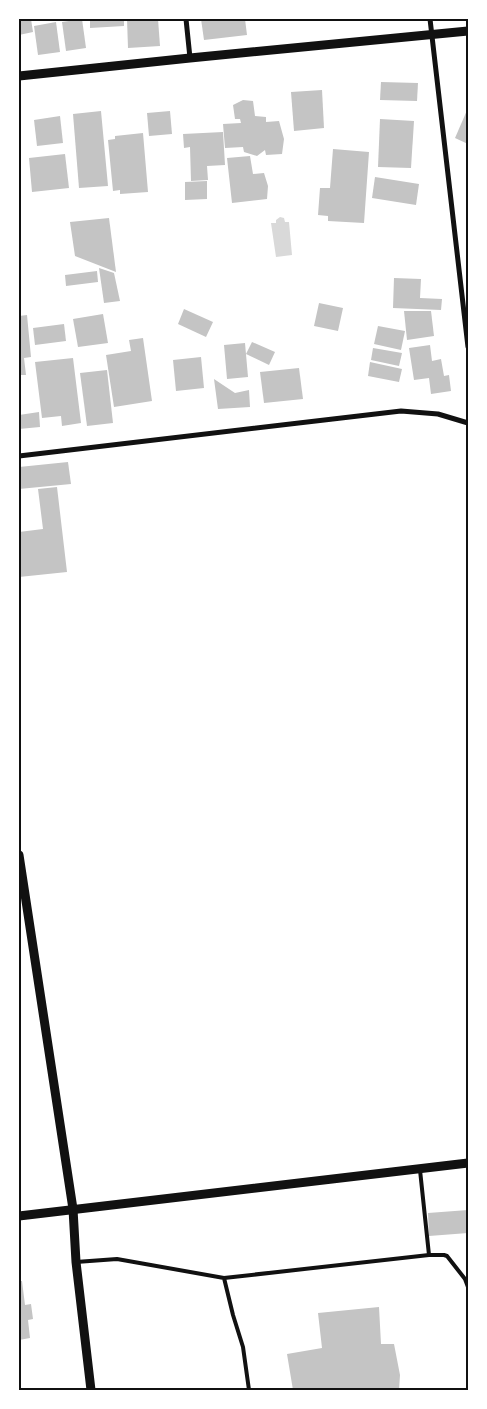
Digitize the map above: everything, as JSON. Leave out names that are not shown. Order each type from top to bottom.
[{"type":"street","points":[[186,19],[190,58]]},
{"type":"street","points":[[430,19],[468,347]]},
{"type":"street","points":[[19,76],[432,34],[468,32]]},
{"type":"street","points":[[19,456],[401,411],[438,414],[468,423]]},
{"type":"street","points":[[19,855],[73,1209],[76,1262],[91,1390]]},
{"type":"street","points":[[19,1216],[468,1163]]},
{"type":"lane","points":[[420,1168],[429,1255]]},
{"type":"lane","points":[[76,1262],[117,1259],[224,1278],[429,1255],[444,1255],[447,1256],[465,1279],[468,1287]]},
{"type":"lane","points":[[224,1278],[243,1347],[248,1390]]},
{"type":"shaded area","points":[[280,217],[284,218],[285,222],[289,222],[292,255],[276,257],[271,223],[276,223],[276,220]]},
{"type":"building","points":[[19,19],[31,19],[33,32],[19,35]]},
{"type":"building","points":[[82,19],[86,48],[66,51],[62,22]]},
{"type":"building","points":[[90,19],[124,19],[124,26],[90,28]]},
{"type":"building","points":[[127,19],[158,19],[160,46],[128,48]]},
{"type":"building","points":[[201,19],[245,19],[247,35],[204,40]]},
{"type":"building","points":[[56,22],[60,52],[38,55],[34,26]]},
{"type":"building","points":[[381,82],[418,83],[417,101],[380,100]]},
{"type":"building","points":[[322,90],[324,128],[294,131],[291,92]]},
{"type":"building","points":[[243,100],[253,101],[255,116],[266,117],[266,122],[279,121],[284,139],[282,154],[266,155],[265,150],[257,156],[244,152],[243,147],[225,148],[223,124],[241,123],[240,119],[235,119],[233,105]]},
{"type":"building","points":[[468,108],[468,144],[455,138]]},
{"type":"building","points":[[101,111],[108,186],[79,188],[73,114]]},
{"type":"building","points":[[170,111],[172,134],[149,136],[147,113]]},
{"type":"building","points":[[60,116],[63,143],[37,146],[34,120]]},
{"type":"building","points":[[380,119],[414,121],[411,168],[378,167]]},
{"type":"building","points":[[223,132],[225,165],[207,166],[208,180],[191,181],[190,147],[184,148],[183,134]]},
{"type":"building","points":[[143,133],[148,192],[120,194],[120,190],[113,191],[108,140],[115,139],[115,136]]},
{"type":"building","points":[[333,149],[369,152],[364,223],[328,221],[328,216],[318,215],[320,188],[330,188]]},
{"type":"building","points":[[65,154],[69,188],[32,192],[29,158]]},
{"type":"building","points":[[250,156],[253,174],[264,173],[268,186],[267,199],[232,203],[227,158]]},
{"type":"building","points":[[375,177],[419,184],[416,205],[372,198]]},
{"type":"building","points":[[207,181],[207,199],[185,200],[185,182]]},
{"type":"building","points":[[109,218],[116,272],[75,256],[70,222]]},
{"type":"building","points":[[99,268],[114,273],[120,301],[104,303]]},
{"type":"building","points":[[97,271],[98,282],[66,286],[65,275]]},
{"type":"building","points":[[394,278],[421,279],[420,298],[442,299],[441,310],[393,308]]},
{"type":"building","points":[[319,303],[343,308],[338,331],[314,326]]},
{"type":"building","points":[[184,309],[213,322],[206,337],[178,324]]},
{"type":"building","points":[[404,311],[431,311],[434,336],[407,340]]},
{"type":"building","points":[[103,314],[108,343],[78,347],[73,319]]},
{"type":"building","points":[[27,315],[31,357],[24,358],[26,375],[19,375],[19,316]]},
{"type":"building","points":[[64,324],[66,341],[35,345],[33,328]]},
{"type":"building","points":[[378,326],[405,331],[401,350],[374,344]]},
{"type":"building","points":[[143,338],[152,401],[114,407],[106,355],[131,351],[129,340]]},
{"type":"building","points":[[252,342],[275,352],[269,365],[246,354]]},
{"type":"building","points":[[245,343],[248,377],[227,379],[224,345]]},
{"type":"building","points":[[430,345],[432,361],[441,359],[444,376],[449,375],[451,391],[431,394],[429,378],[414,380],[409,348]]},
{"type":"building","points":[[373,348],[402,353],[399,366],[371,360]]},
{"type":"building","points":[[201,357],[204,388],[176,391],[173,360]]},
{"type":"building","points":[[73,358],[81,423],[62,426],[61,416],[42,418],[35,362]]},
{"type":"building","points":[[370,362],[402,369],[399,382],[368,376]]},
{"type":"building","points":[[299,368],[303,399],[264,403],[260,372]]},
{"type":"building","points":[[107,370],[113,423],[87,426],[80,373]]},
{"type":"building","points":[[214,379],[235,393],[249,390],[250,407],[218,409]]},
{"type":"building","points":[[39,412],[40,427],[19,429],[19,415]]},
{"type":"building","points":[[68,462],[71,484],[19,489],[19,467]]},
{"type":"building","points":[[57,487],[67,572],[19,577],[19,532],[43,529],[38,489]]},
{"type":"building","points":[[468,1210],[468,1233],[429,1236],[428,1213]]},
{"type":"building","points":[[19,1281],[22,1281],[25,1305],[31,1304],[33,1319],[28,1320],[30,1338],[19,1340]]},
{"type":"building","points":[[379,1307],[381,1344],[394,1344],[400,1375],[399,1390],[293,1390],[287,1354],[322,1348],[318,1313]]}]
